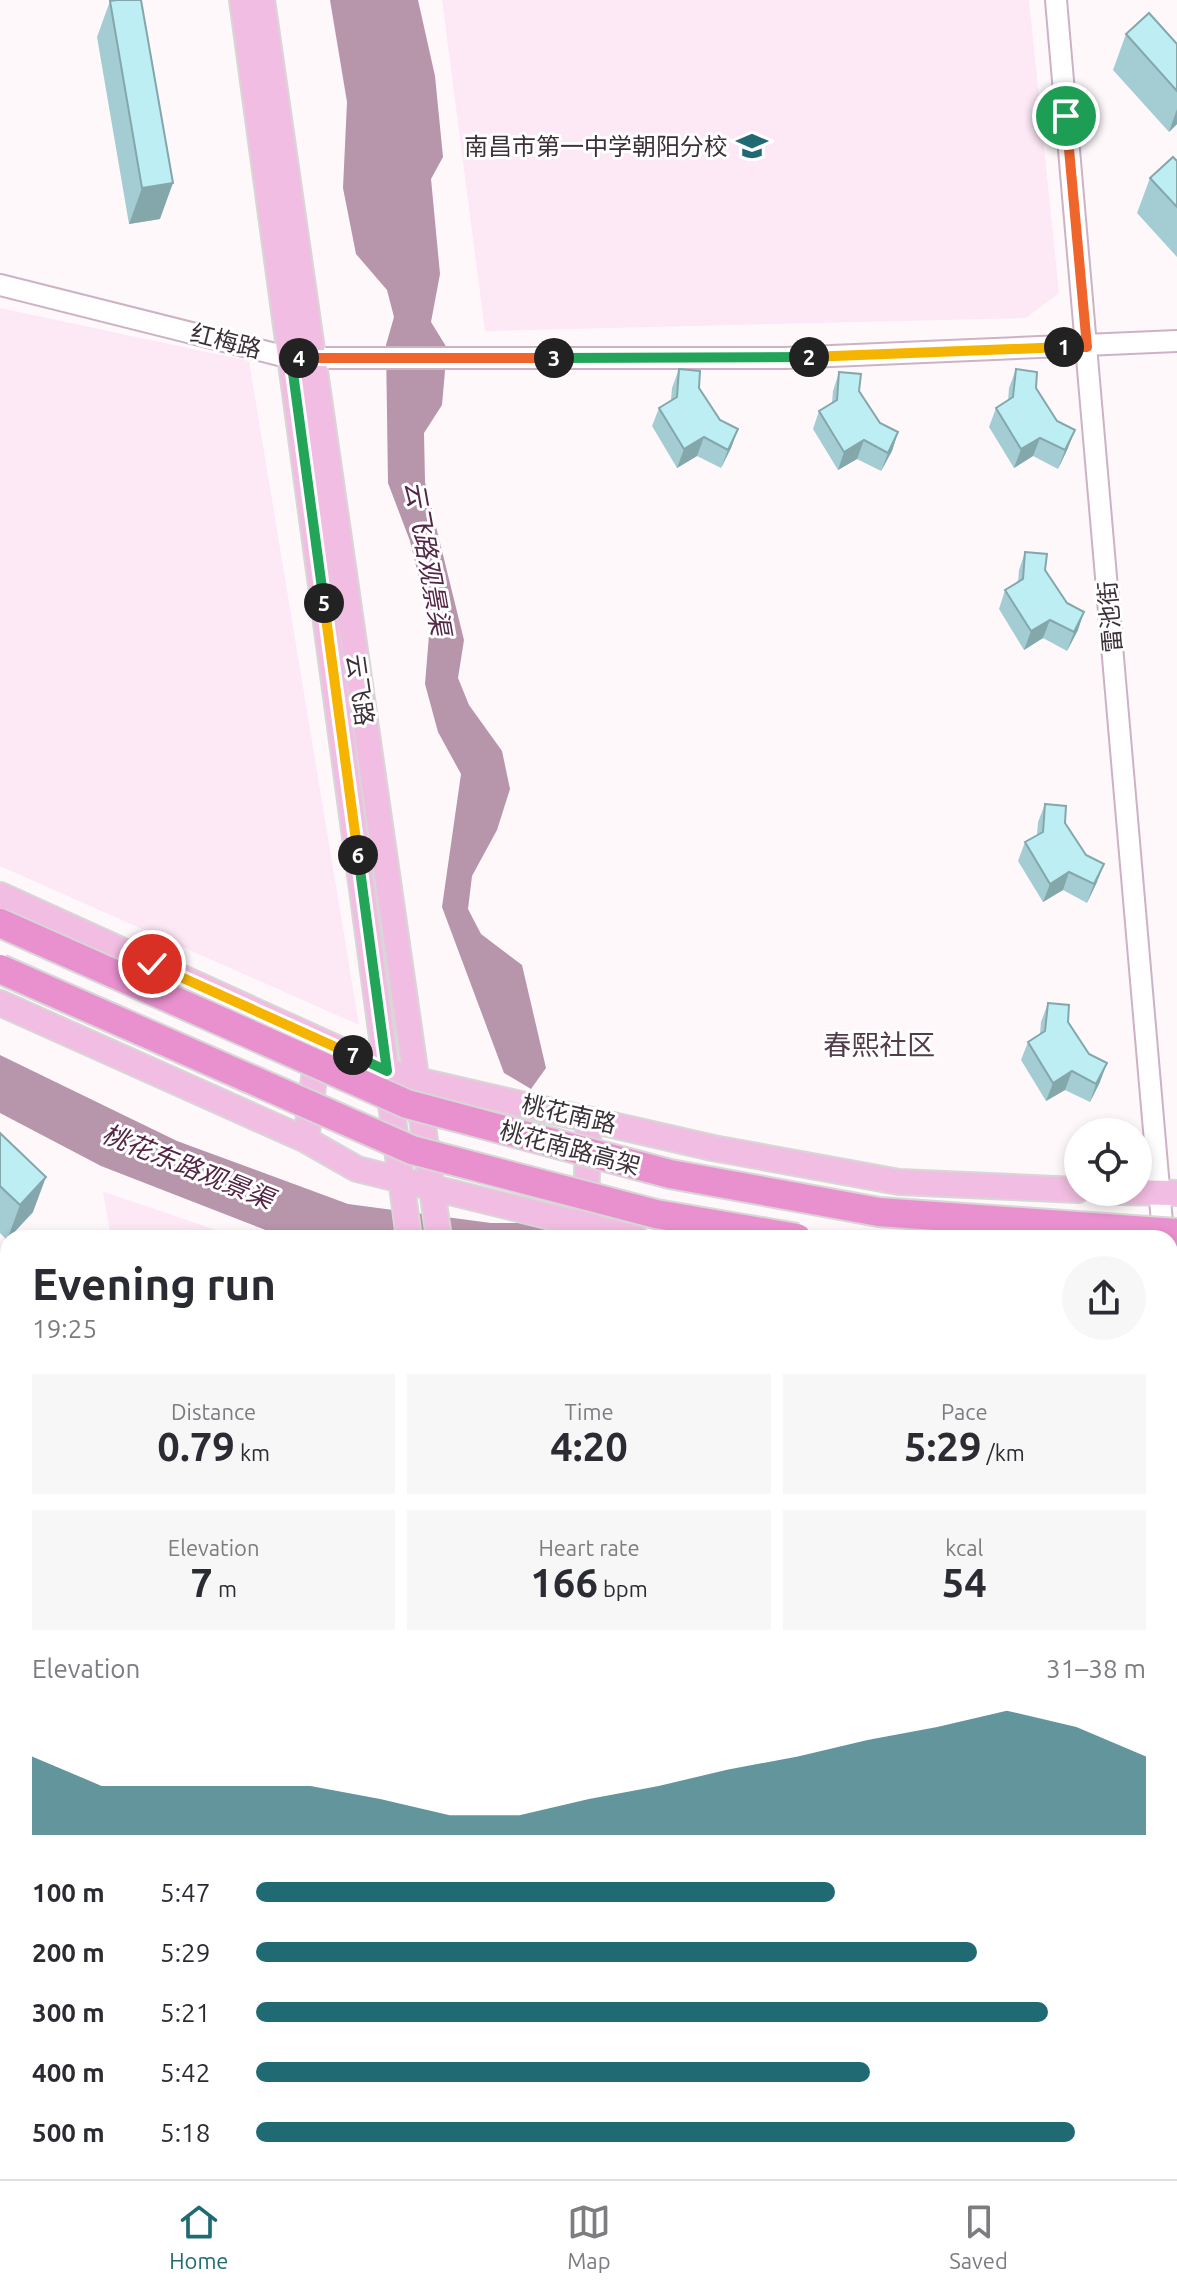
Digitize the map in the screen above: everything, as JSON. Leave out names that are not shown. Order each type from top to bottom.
[{"type":"highway","name":"桃花南路高架","points":[[0,923],[422,1109],[670,1174],[879,1212],[1128,1230]]},
{"type":"highway","name":"桃花南路高架","points":[[0,969],[412,1150],[656,1214],[750,1230]]},
{"type":"main road","name":"云飞路","points":[[242,0],[302,358],[438,1230]]},
{"type":"main road","name":"云飞路","points":[[262,0],[302,358],[408,1230]]},
{"type":"main road","name":"桃花南路","points":[[0,895],[387,1071],[416,1080],[713,1148],[899,1182],[1064,1189]]},
{"type":"main road","points":[[0,1003],[306,1140],[357,1169],[402,1188],[605,1230]]},
{"type":"main road","points":[[306,1140],[319,1039]]},
{"type":"main road","points":[[586,1225],[588,1119]]},
{"type":"street","name":"雷池街","points":[[1056,0],[1170,1230]]},
{"type":"street","name":"红梅路","points":[[0,285],[302,358],[785,358],[1177,341]]},
{"type":"shaded area","name":"南昌市第一中学朝阳分校","points":[[442,0],[1029,0],[1059,293],[1026,318],[485,331]]},
{"type":"shaded area","points":[[0,308],[249,361],[359,1025],[0,866]]},
{"type":"shaded area","points":[[103,1192],[216,1230],[110,1230]]},
{"type":"water","name":"云飞路观景渠","points":[[330,0],[418,0],[435,76],[443,157],[431,179],[440,274],[431,322],[447,348],[442,405],[424,433],[425,482],[464,640],[458,678],[469,705],[502,751],[510,789],[497,830],[472,876],[468,909],[481,934],[522,965],[546,1068],[531,1089],[504,1073],[442,907],[461,774],[438,732],[425,684],[430,623],[410,541],[388,483],[386,345],[394,317],[387,290],[356,254],[343,188],[347,102]]},
{"type":"water","name":"桃花东路观景渠","points":[[0,1055],[177,1141],[348,1204],[491,1223],[521,1223],[546,1230],[265,1230],[101,1166],[0,1113]]},
{"type":"building","points":[[141,0],[173,183],[142,188],[110,1]]},
{"type":"building","points":[[1149,13],[1177,44],[1177,91],[1126,34]]},
{"type":"building","points":[[1173,157],[1177,161],[1177,207],[1150,178]]},
{"type":"building","points":[[679,369],[700,371],[699,388],[720,420],[738,429],[728,450],[704,437],[684,449],[659,408],[677,397]]},
{"type":"building","points":[[1016,369],[1037,372],[1036,388],[1057,421],[1075,430],[1065,450],[1040,438],[1021,449],[996,408],[1013,397]]},
{"type":"building","points":[[839,372],[861,374],[859,391],[880,423],[898,432],[888,453],[864,440],[844,452],[819,411],[837,400]]},
{"type":"building","points":[[1025,552],[1047,554],[1045,570],[1067,603],[1084,612],[1074,632],[1050,620],[1031,631],[1005,590],[1023,579]]},
{"type":"building","points":[[1045,804],[1066,806],[1065,823],[1086,855],[1104,864],[1094,884],[1069,872],[1050,884],[1025,842],[1043,832]]},
{"type":"building","points":[[1048,1003],[1069,1005],[1068,1022],[1089,1054],[1107,1063],[1096,1084],[1072,1071],[1053,1083],[1028,1042],[1045,1031]]},
{"type":"building","points":[[0,1133],[46,1177],[20,1205],[0,1186]]},
{"type":"place","name":"南昌市第一中学朝阳分校","points":[[752,146]]},
{"type":"district","name":"春熙社区","points":[[879,1044]]},
{"type":"route","points":[[152,964],[387,1071],[291,358],[785,358],[1087,347],[1066,116]]}]
